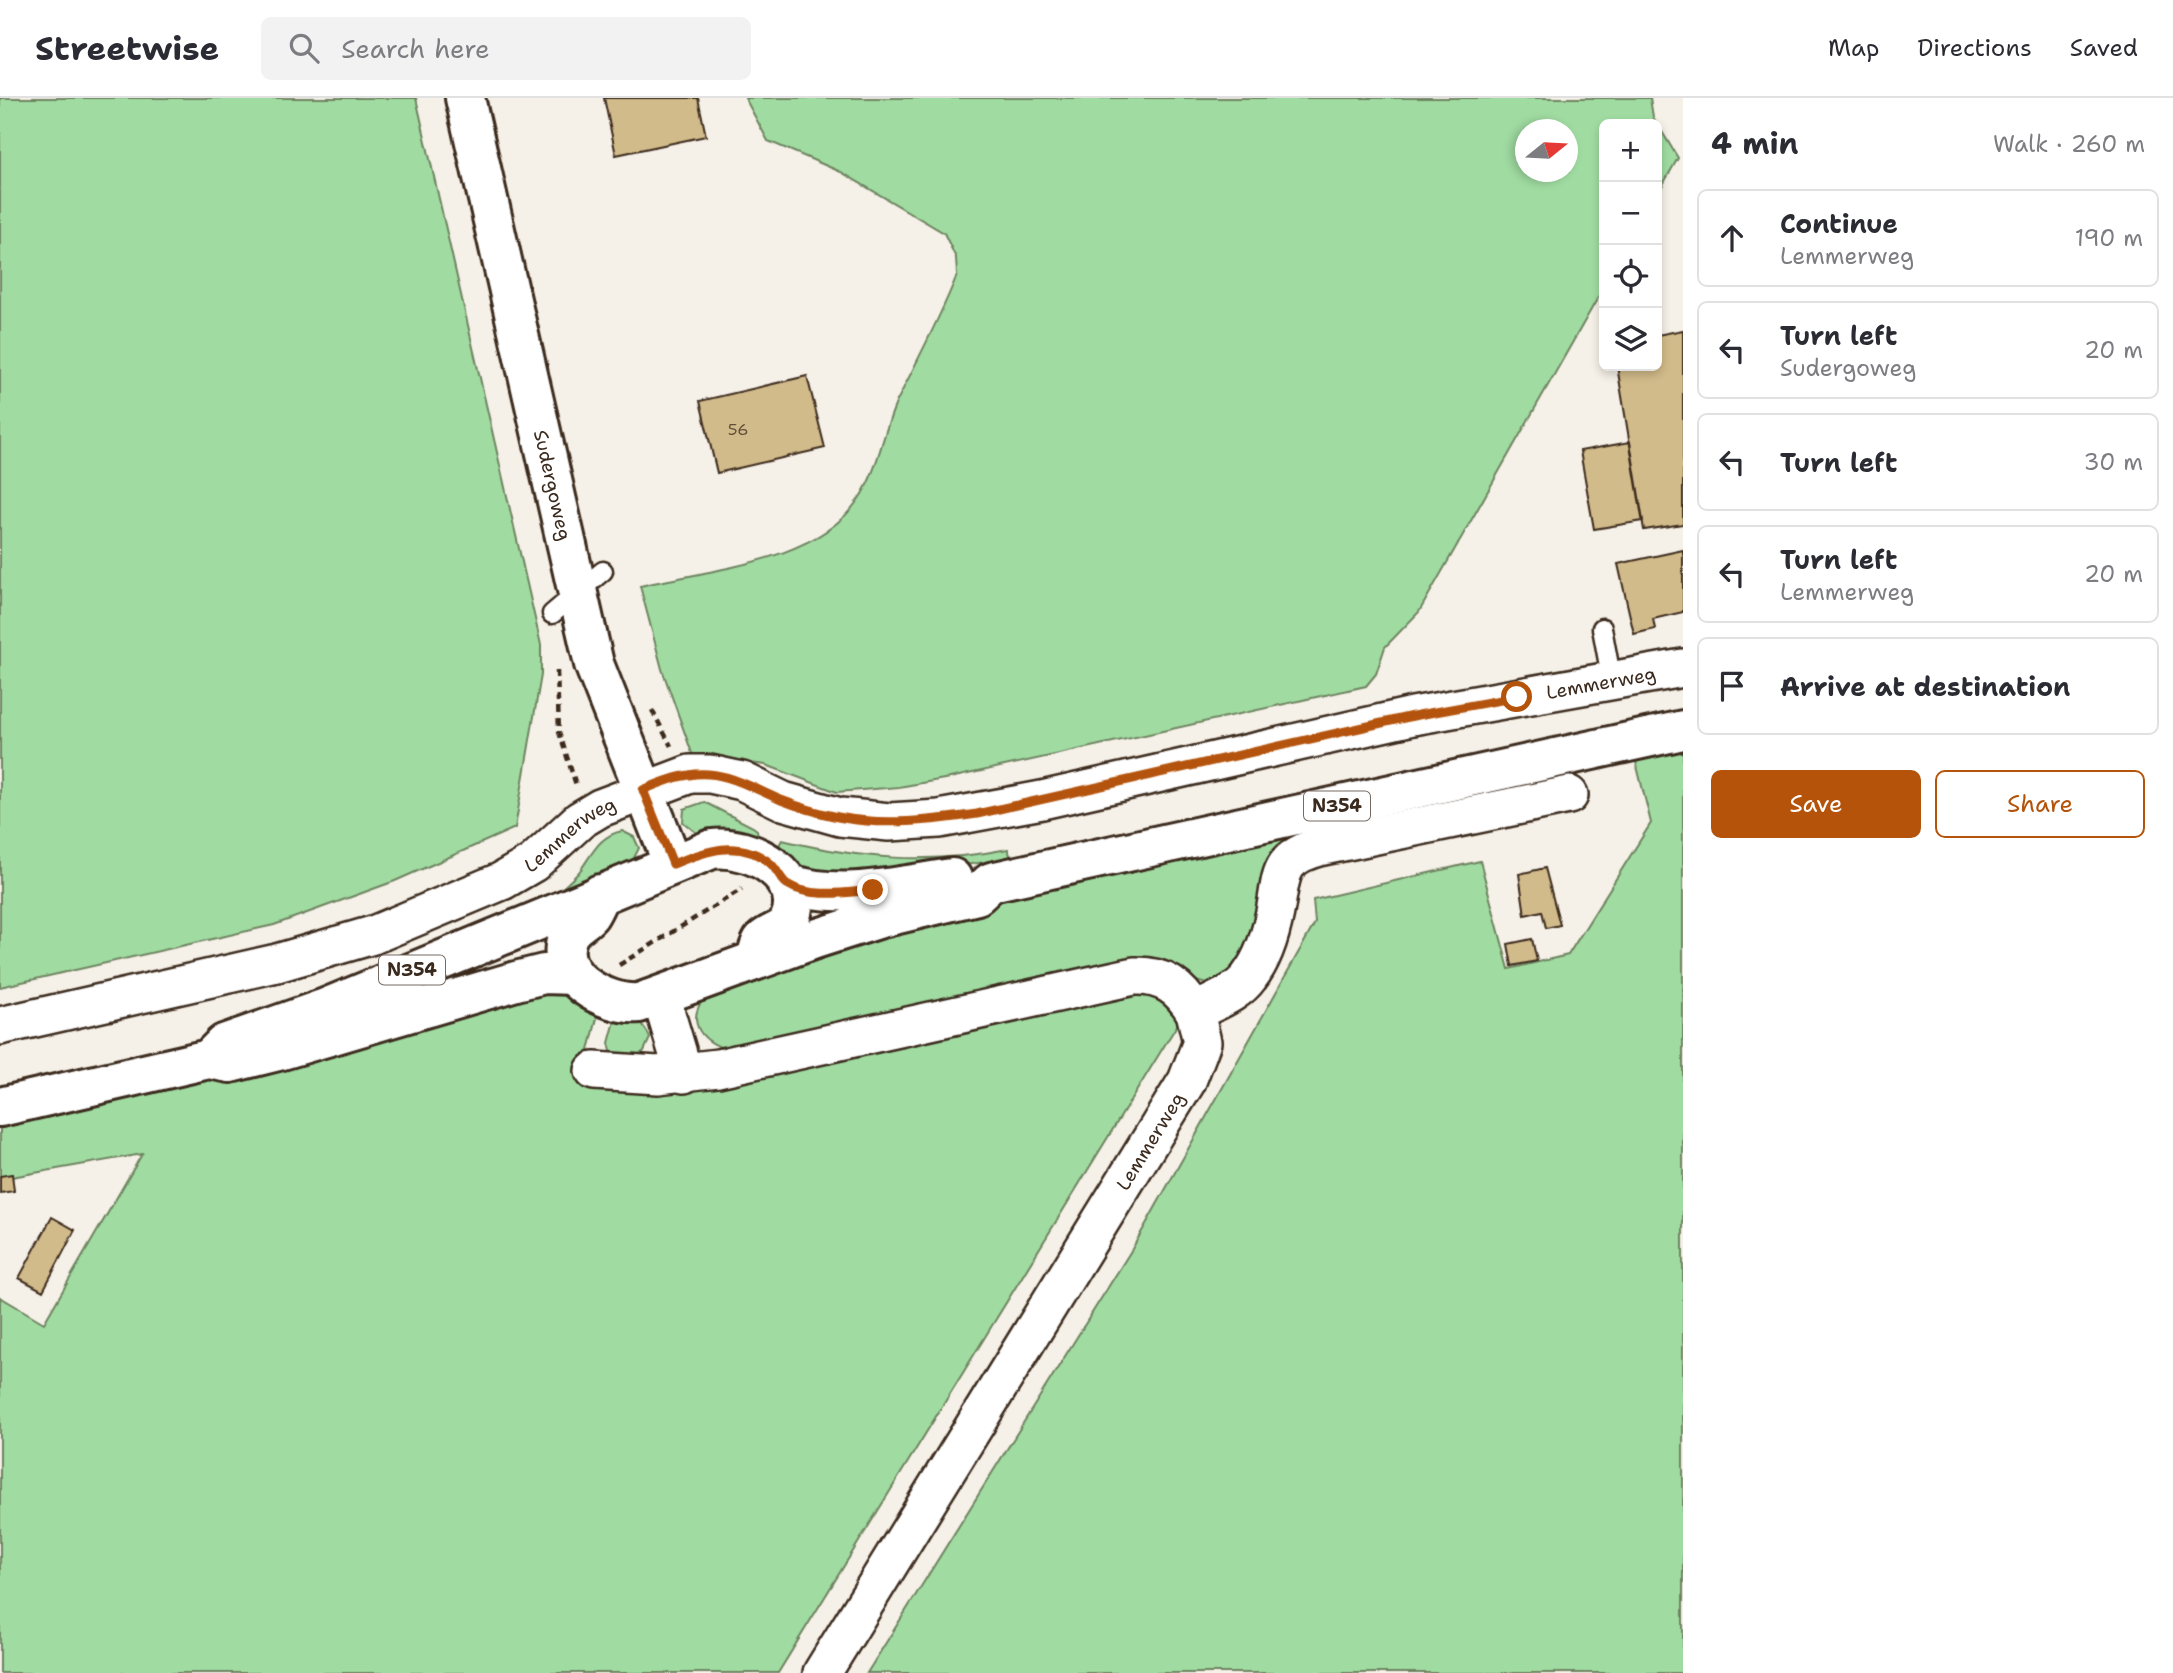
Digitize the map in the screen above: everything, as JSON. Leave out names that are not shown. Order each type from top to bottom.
[{"type":"main road","name":"Sudergoweg","points":[[465,98],[577,593],[601,686],[673,864]]},
{"type":"main road","name":"N354","points":[[0,1107],[209,1059],[230,1063],[544,974],[574,975],[597,994],[621,1003],[639,1003],[754,960],[881,918],[977,895],[991,882],[1683,730]]},
{"type":"main road","name":"N354","points":[[209,1059],[224,1044],[323,1009],[712,849],[737,849],[765,860],[786,883],[829,892],[873,890],[973,875],[991,882]]},
{"type":"main road","points":[[754,960],[764,939],[780,931],[788,922],[792,904],[786,883]]},
{"type":"main road","points":[[574,975],[567,960],[568,937],[577,924],[589,916],[600,894]]},
{"type":"street","name":"Lemmerweg","points":[[0,1026],[277,963],[373,935],[502,881],[552,848],[590,813],[684,776],[710,774],[742,781],[783,801],[840,817],[889,822],[939,819],[1042,800],[1413,716],[1683,668]]},
{"type":"street","points":[[594,1071],[632,1075],[684,1074],[758,1060],[1118,978],[1158,977],[1183,994],[1195,1012],[1236,991],[1256,967],[1273,921],[1280,874],[1297,855],[1319,847],[1550,803]]},
{"type":"street","points":[[661,997],[684,1074]]},
{"type":"street","name":"Lemmerweg","points":[[822,1673],[1187,1081],[1202,1042],[1195,1012]]},
{"type":"lane","points":[[1602,628],[1612,682]]},
{"type":"path","points":[[617,970],[629,956],[747,885]]},
{"type":"green space","points":[[0,98],[416,98],[541,645],[541,675],[515,828],[395,881],[274,925],[0,987]]},
{"type":"green space","points":[[745,98],[1650,98],[1654,119],[1599,119],[1599,296],[1419,612],[1385,647],[1376,674],[1366,686],[950,778],[899,787],[837,792],[766,765],[693,756],[662,669],[640,586],[728,568],[789,550],[840,521],[858,500],[871,476],[897,401],[957,275],[956,258],[944,233],[841,172],[768,141]]},
{"type":"green space","points":[[1662,132],[1678,158],[1662,186]]},
{"type":"green space","points":[[1683,747],[1683,1673],[867,1673],[1132,1249],[1315,923],[1313,900],[1480,861],[1509,969],[1568,955],[1651,823],[1635,758]]},
{"type":"green space","points":[[704,802],[753,827],[757,830],[758,838],[699,835],[683,822],[684,809]]},
{"type":"green space","points":[[622,831],[634,837],[639,848],[630,866],[560,895],[559,891],[579,872],[601,842]]},
{"type":"green space","points":[[1290,834],[1293,846],[1258,937],[1218,987],[1196,981],[1182,972],[723,1048],[708,1039],[698,1028],[696,1014],[704,998],[890,925]]},
{"type":"green space","points":[[782,840],[839,852],[895,858],[950,857],[1008,849],[1011,858],[874,879],[808,871],[778,847]]},
{"type":"green space","points":[[1149,990],[1182,1017],[778,1673],[0,1673],[0,1297],[44,1323],[142,1154],[0,1179],[0,1128],[168,1086],[515,991],[563,993],[598,1014],[582,1079]]},
{"type":"green space","points":[[616,1017],[637,1021],[650,1038],[644,1051],[636,1057],[612,1055],[609,1043]]},
{"type":"building","points":[[604,98],[698,98],[706,136],[616,155]]},
{"type":"building","points":[[1683,330],[1683,524],[1644,530],[1618,371],[1662,371],[1662,334]]},
{"type":"building","points":[[807,376],[825,448],[717,473],[700,401]]},
{"type":"building","points":[[1630,442],[1643,521],[1594,529],[1580,451]]},
{"type":"building","points":[[1683,550],[1683,612],[1653,619],[1655,629],[1634,634],[1618,564]]},
{"type":"building","points":[[1545,868],[1560,925],[1546,928],[1542,911],[1525,915],[1519,874]]},
{"type":"building","points":[[1532,939],[1537,961],[1512,966],[1508,944]]},
{"type":"building","points":[[12,1174],[14,1191],[0,1193],[0,1176]]},
{"type":"building","points":[[52,1217],[75,1230],[43,1291],[19,1278]]},
{"type":"route","points":[[873,890],[817,892],[802,888],[786,883],[775,868],[760,856],[737,849],[712,849],[673,864],[643,790],[690,774],[710,774],[742,781],[783,801],[840,817],[889,822],[939,819],[977,814],[1413,716],[1517,697]]}]
